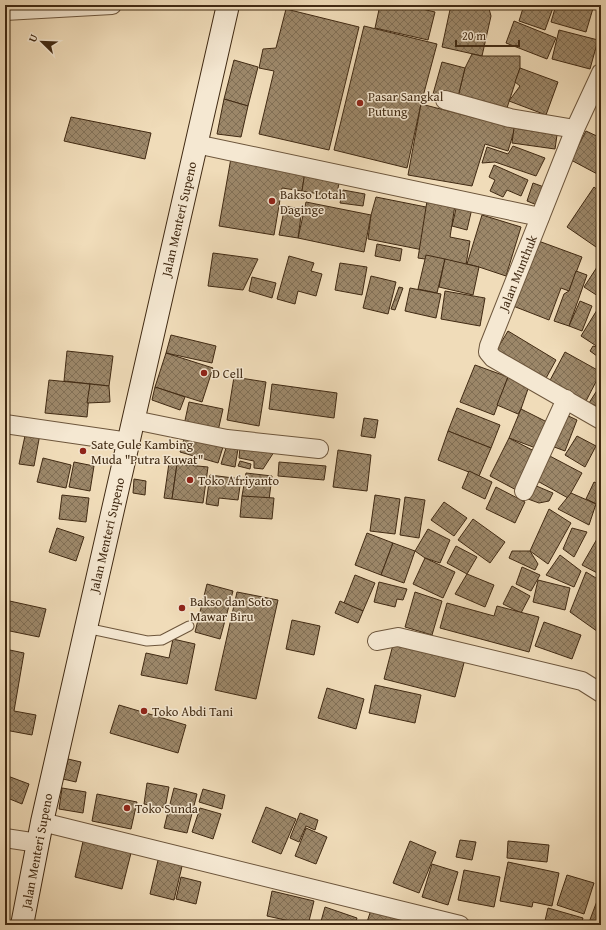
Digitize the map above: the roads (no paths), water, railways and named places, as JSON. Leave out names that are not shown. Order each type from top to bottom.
[{"type":"main road","name":"Jalan Menteri Supeno","points":[[22,925],[42,822],[228,5]]},
{"type":"street","points":[[5,11],[112,5]]},
{"type":"street","name":"Jalan Munthuk","points":[[601,73],[575,129],[489,346],[488,352],[493,358],[601,420]]},
{"type":"street","points":[[445,100],[510,118],[575,129]]},
{"type":"street","points":[[196,144],[540,217]]},
{"type":"street","points":[[524,491],[566,399]]},
{"type":"street","points":[[134,420],[227,439],[319,449]]},
{"type":"street","points":[[5,424],[129,442]]},
{"type":"street","points":[[377,641],[398,637],[582,681],[601,693]]},
{"type":"street","points":[[42,822],[460,925]]},
{"type":"street","points":[[5,838],[38,843]]},
{"type":"lane","points":[[86,628],[147,641],[162,640],[189,626]]},
{"type":"place","name":"Pasar Sangkal Putung","points":[[360,103]]},
{"type":"place","name":"Bakso Lotah Daginge","points":[[272,201]]},
{"type":"place","name":"D Cell","points":[[204,373]]},
{"type":"place","name":"Sate Gule Kambing Muda \"Putra Kuwat\"","points":[[83,451]]},
{"type":"place","name":"Toko Afriyanto","points":[[190,480]]},
{"type":"place","name":"Bakso dan Soto Mawar Biru","points":[[182,608]]},
{"type":"place","name":"Toko Abdi Tani","points":[[144,711]]},
{"type":"place","name":"Toko Sunda","points":[[127,808]]}]
